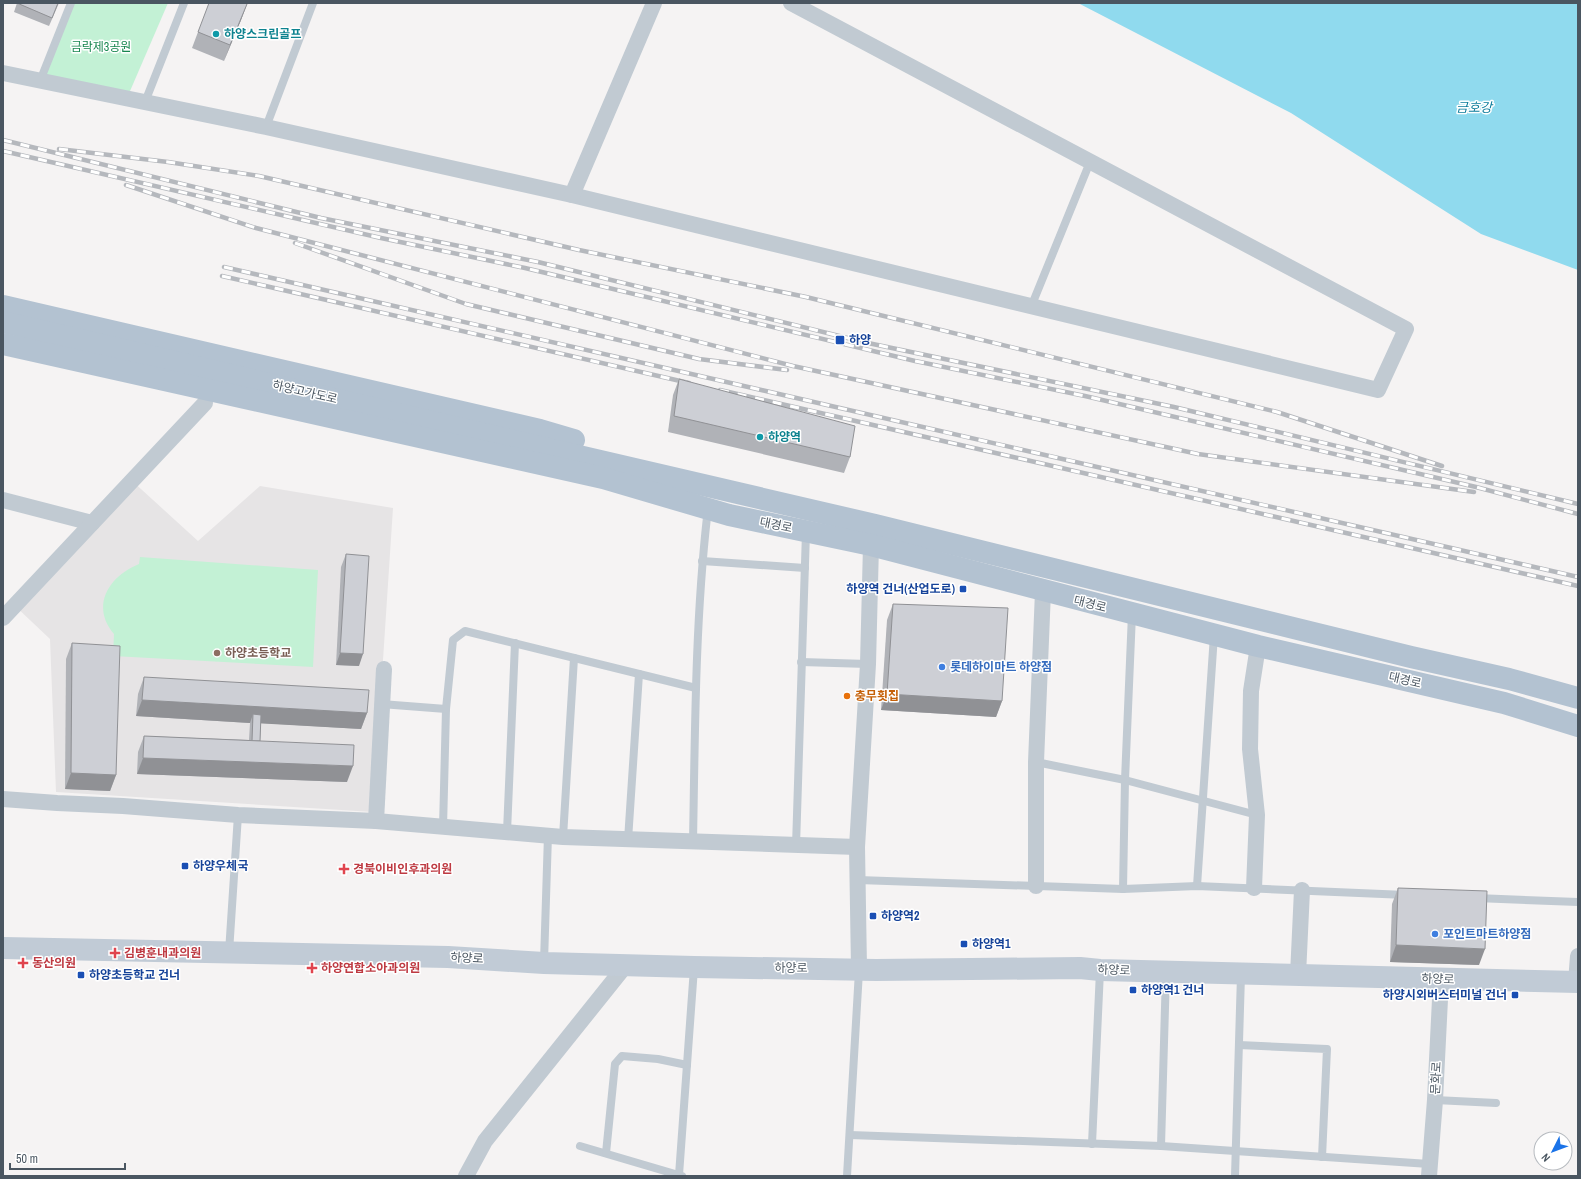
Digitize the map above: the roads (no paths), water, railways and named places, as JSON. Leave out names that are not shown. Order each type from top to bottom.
[{"type":"main road","points":[[3,306],[540,430],[634,458],[672,477]]},
{"type":"main road","name":"하양고가도로","points":[[3,322],[605,470]]},
{"type":"main road","name":"하양고가도로","points":[[3,344],[605,470]]},
{"type":"main road","points":[[3,356],[205,403],[524,474],[685,514],[707,517],[729,515]]},
{"type":"main road","name":"대경로","points":[[605,470],[672,477],[873,535],[1043,592],[1214,633],[1258,646],[1504,703],[1578,726]]},
{"type":"main road","name":"대경로","points":[[605,470],[729,515],[806,532],[873,535],[1509,679],[1578,698]]},
{"type":"street","points":[[572,195],[654,3]]},
{"type":"street","points":[[3,73],[266,127],[572,195],[1378,390],[1406,330],[791,3]]},
{"type":"street","points":[[3,618],[205,403]]},
{"type":"street","points":[[3,500],[92,523]]},
{"type":"street","points":[[859,968],[857,847],[868,664],[873,535]]},
{"type":"street","points":[[1036,886],[1036,762],[1043,592]]},
{"type":"street","points":[[1254,888],[1258,816],[1250,749],[1251,691],[1258,646]]},
{"type":"street","points":[[376,821],[384,670]]},
{"type":"street","points":[[3,798],[238,815],[376,821],[443,828],[555,836],[628,840],[857,847]]},
{"type":"street","points":[[1298,975],[1302,890]]},
{"type":"street","name":"하양로","points":[[3,948],[448,957],[544,963],[694,967],[1080,968],[1100,970],[1166,970],[1577,982]]},
{"type":"street","points":[[1577,982],[1578,956]]},
{"type":"street","points":[[466,1176],[485,1140],[626,965]]},
{"type":"street","name":"문화로","points":[[1429,1170],[1435,1100],[1441,979]]},
{"type":"lane","points":[[40,81],[71,3]]},
{"type":"lane","points":[[145,102],[184,3]]},
{"type":"lane","points":[[266,127],[313,3]]},
{"type":"lane","points":[[1031,306],[1090,162]]},
{"type":"lane","points":[[693,842],[696,688],[702,561],[707,517]]},
{"type":"lane","points":[[796,846],[800,662],[806,532]]},
{"type":"lane","points":[[702,561],[805,568]]},
{"type":"lane","points":[[1123,889],[1125,780],[1132,614]]},
{"type":"lane","points":[[443,828],[446,709],[453,640],[465,631],[696,688]]},
{"type":"lane","points":[[1198,886],[1214,633]]},
{"type":"lane","points":[[507,832],[514,643]]},
{"type":"lane","points":[[544,963],[555,836],[574,658]]},
{"type":"lane","points":[[800,662],[868,664]]},
{"type":"lane","points":[[628,840],[639,674]]},
{"type":"lane","points":[[381,704],[446,709]]},
{"type":"lane","points":[[1036,762],[1125,780],[1258,816]]},
{"type":"lane","points":[[229,952],[238,815]]},
{"type":"lane","points":[[858,880],[1123,889],[1198,886],[1418,895]]},
{"type":"lane","points":[[1464,897],[1578,902]]},
{"type":"lane","points":[[580,1146],[681,1176],[694,967]]},
{"type":"lane","points":[[847,1176],[859,968]]},
{"type":"lane","points":[[1092,1144],[1100,970]]},
{"type":"lane","points":[[1161,1146],[1166,970]]},
{"type":"lane","points":[[1235,1176],[1241,973]]},
{"type":"lane","points":[[1239,1045],[1327,1049],[1322,1157]]},
{"type":"lane","points":[[606,1153],[615,1064],[618,1060],[622,1056],[658,1059],[687,1065]]},
{"type":"lane","points":[[1435,1100],[1496,1104]]},
{"type":"lane","points":[[850,1135],[1161,1146],[1322,1157],[1429,1170]]},
{"type":"water","name":"금호강","points":[[1078,3],[1578,3],[1578,270],[1481,234],[1291,113]]},
{"type":"railway","points":[[3,140],[321,218],[538,262],[868,343],[1174,407],[1578,504]]},
{"type":"railway","points":[[59,149],[168,162],[259,176],[579,250],[806,297],[1277,412],[1442,466]]},
{"type":"railway","points":[[3,151],[381,238],[525,268],[915,361],[1085,396],[1476,487],[1578,514]]},
{"type":"railway","points":[[126,185],[256,228],[793,366],[1198,454],[1474,492]]},
{"type":"railway","points":[[295,243],[466,304],[699,359],[787,370]]},
{"type":"railway","points":[[224,267],[1578,577]]},
{"type":"railway","points":[[222,276],[689,383]]},
{"type":"railway","points":[[720,390],[1578,586]]},
{"type":"place","name":"하양스크린골프","points":[[216,34]]},
{"type":"place","name":"하양","points":[[840,340]]},
{"type":"place","name":"하양역","points":[[760,437]]},
{"type":"place","name":"하양역 건너(산업도로)","points":[[963,589]]},
{"type":"place","name":"하양초등학교","points":[[217,653]]},
{"type":"place","name":"롯데하이마트 하양점","points":[[942,667]]},
{"type":"place","name":"충무횟집","points":[[847,696]]},
{"type":"place","name":"하양우체국","points":[[185,866]]},
{"type":"place","name":"경북이비인후과의원","points":[[344,869]]},
{"type":"place","name":"하양역2","points":[[873,916]]},
{"type":"place","name":"포인트마트하양점","points":[[1435,934]]},
{"type":"place","name":"하양역1","points":[[964,944]]},
{"type":"place","name":"김병훈내과의원","points":[[115,953]]},
{"type":"place","name":"동산의원","points":[[23,963]]},
{"type":"place","name":"하양연합소아과의원","points":[[312,968]]},
{"type":"place","name":"하양초등학교 건너","points":[[81,975]]},
{"type":"place","name":"하양역1 건너","points":[[1133,990]]},
{"type":"place","name":"하양시외버스터미널 건너","points":[[1515,995]]},
{"type":"park label","name":"금락제3공원","points":[[101,47]]}]
